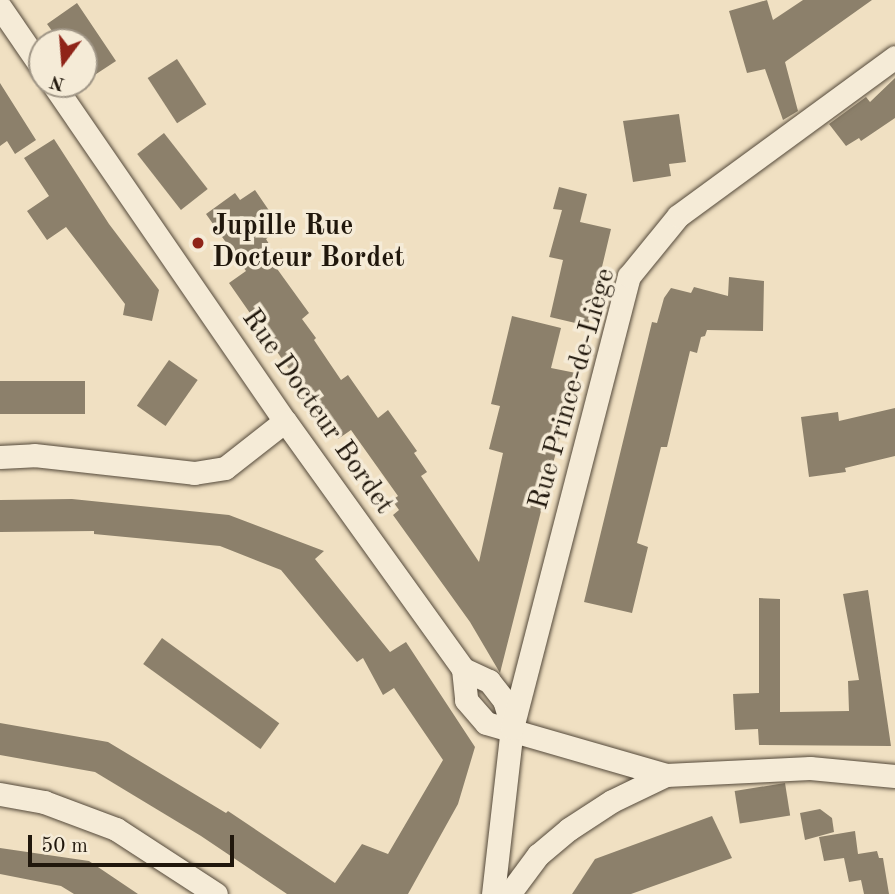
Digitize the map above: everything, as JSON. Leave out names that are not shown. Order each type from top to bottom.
[{"type":"street","points":[[0,7],[28,48]]},
{"type":"street","name":"Rue Prince-de-Liège","points":[[492,894],[501,846],[512,728],[629,276],[678,216],[895,57]]},
{"type":"street","name":"Rue Docteur Bordet","points":[[63,98],[285,421],[463,669],[466,699],[486,723],[512,728],[666,775]]},
{"type":"street","points":[[0,457],[34,455],[194,473],[225,468],[285,421]]},
{"type":"street","points":[[509,894],[538,855],[569,829],[612,801],[666,775],[810,768],[894,778]]},
{"type":"street","points":[[0,794],[44,802],[116,829],[216,894]]},
{"type":"building","points":[[767,0],[773,20],[803,0],[872,0],[785,62],[798,111],[783,120],[765,69],[747,73],[729,11]]},
{"type":"building","points":[[77,3],[94,28],[50,28],[47,24]]},
{"type":"building","points":[[98,34],[116,61],[98,73]]},
{"type":"building","points":[[177,59],[206,104],[177,123],[148,78]]},
{"type":"building","points":[[895,78],[895,118],[861,141],[859,138],[846,146],[829,124],[866,97],[870,102]]},
{"type":"building","points":[[0,83],[36,140],[15,154],[7,141],[0,146]]},
{"type":"building","points":[[679,114],[686,162],[669,164],[671,176],[633,182],[623,121]]},
{"type":"building","points":[[164,133],[208,189],[181,210],[137,154]]},
{"type":"building","points":[[54,139],[109,224],[159,290],[152,321],[123,315],[125,304],[66,227],[47,240],[27,211],[49,196],[24,158]]},
{"type":"building","points":[[559,187],[587,194],[580,222],[611,229],[588,326],[550,317],[563,260],[549,257],[562,210],[553,209]]},
{"type":"building","points":[[255,190],[281,228],[266,239],[269,244],[262,248],[309,313],[302,319],[316,338],[314,340],[341,380],[348,375],[378,418],[388,410],[417,451],[414,453],[427,472],[421,476],[479,562],[503,453],[489,449],[500,406],[491,404],[512,316],[561,328],[551,368],[576,373],[500,673],[470,622],[393,515],[399,510],[392,500],[398,496],[351,430],[338,439],[229,283],[246,271],[206,214],[235,193],[240,200]]},
{"type":"building","points":[[729,277],[764,281],[763,331],[707,330],[705,336],[701,337],[697,353],[690,351],[667,447],[661,447],[637,543],[648,547],[632,613],[584,602],[652,322],[657,323],[664,298],[671,288],[691,293],[694,287],[728,296]]},
{"type":"building","points":[[169,360],[198,380],[166,426],[137,406]]},
{"type":"building","points":[[0,381],[85,381],[85,414],[0,414]]},
{"type":"building","points":[[895,408],[895,456],[845,468],[846,472],[809,477],[801,417],[838,412],[839,421]]},
{"type":"building","points":[[72,499],[229,515],[324,551],[315,559],[390,652],[406,642],[475,747],[458,804],[408,894],[287,894],[201,836],[95,772],[0,755],[0,723],[108,742],[226,813],[228,811],[335,883],[362,844],[388,854],[443,760],[394,688],[383,695],[363,658],[357,662],[281,570],[220,546],[94,534],[94,531],[0,532],[0,500]]},
{"type":"building","points":[[868,590],[891,746],[759,745],[758,729],[735,730],[733,694],[759,693],[759,598],[780,599],[780,712],[849,711],[848,681],[859,680],[843,594]]},
{"type":"building","points":[[162,638],[279,723],[260,749],[143,664]]},
{"type":"building","points":[[785,783],[790,816],[740,824],[735,791]]},
{"type":"building","points":[[820,809],[832,818],[834,832],[805,840],[800,813]]},
{"type":"building","points":[[712,816],[732,858],[631,894],[572,894],[595,859]]},
{"type":"building","points":[[855,831],[858,854],[877,851],[879,858],[883,858],[889,894],[864,894],[861,880],[849,882],[844,858],[824,861],[819,837]]},
{"type":"building","points":[[0,848],[89,861],[138,894],[74,894],[61,886],[0,874]]},
{"type":"place","name":"Jupille Rue Docteur Bordet","points":[[198,243]]}]
